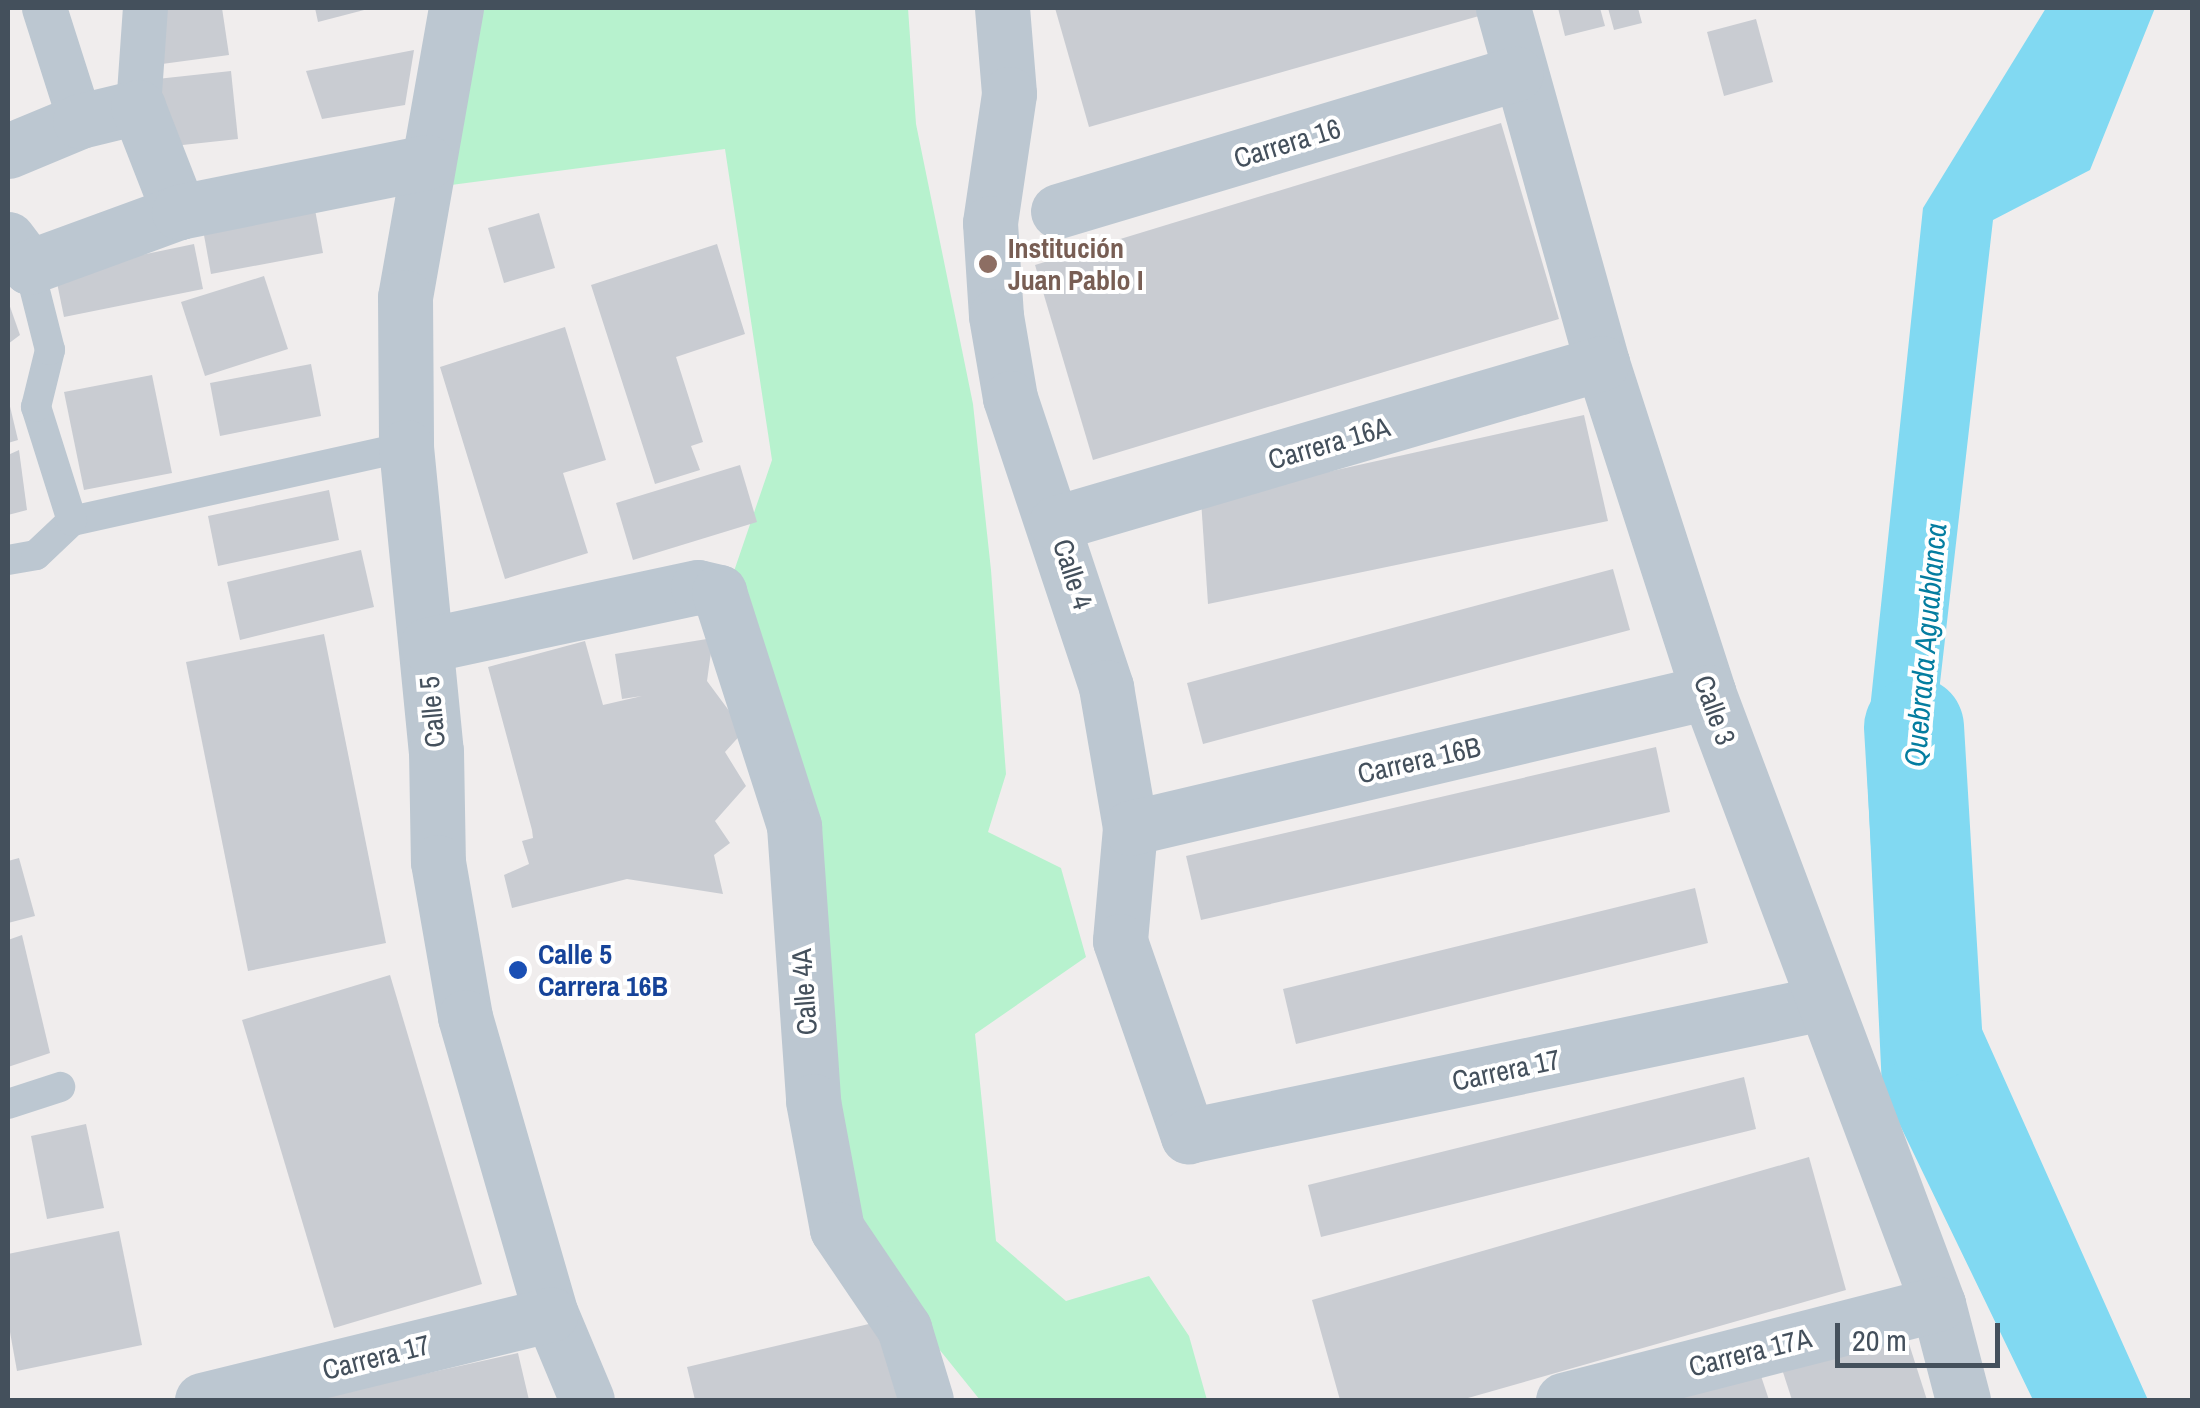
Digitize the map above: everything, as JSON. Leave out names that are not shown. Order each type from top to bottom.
[{"type":"street","points":[[44,8],[80,121]]},
{"type":"street","points":[[144,8],[138,107],[179,212]]},
{"type":"street","name":"Calle 5","points":[[456,8],[405,297],[406,447],[427,645],[438,862],[465,1017],[551,1314],[587,1400]]},
{"type":"street","name":"Calle 4","points":[[1002,8],[1009,94],[990,223],[996,316],[1010,398],[1056,523],[1106,687],[1130,828],[1120,941],[1188,1136]]},
{"type":"street","name":"Calle 3","points":[[1502,8],[1516,74],[1602,364],[1708,692],[1938,1304],[1963,1400]]},
{"type":"street","name":"Carrera 16","points":[[1058,211],[1516,74]]},
{"type":"street","points":[[8,151],[80,121],[138,107]]},
{"type":"street","points":[[14,241],[427,162]]},
{"type":"street","name":"Carrera 16A","points":[[1056,523],[1602,364]]},
{"type":"street","name":"Calle 4A","points":[[427,645],[698,588],[719,592],[794,826],[813,1101],[836,1229],[904,1328],[926,1400]]},
{"type":"street","name":"Carrera 16B","points":[[1130,828],[1708,692]]},
{"type":"street","name":"Carrera 17","points":[[1188,1136],[1823,1003]]},
{"type":"street","name":"Carrera 17A","points":[[1562,1400],[1938,1304]]},
{"type":"street","name":"Carrera 17","points":[[202,1400],[551,1314]]},
{"type":"lane","points":[[14,241],[50,350],[36,407],[72,521]]},
{"type":"lane","points":[[8,560],[36,555],[72,521],[406,447]]},
{"type":"lane","points":[[8,1104],[60,1088]]},
{"type":"green space","points":[[481,8],[908,8],[916,124],[973,404],[991,570],[1006,774],[988,832],[1061,868],[1086,957],[975,1034],[996,1241],[1066,1301],[1149,1276],[1189,1336],[1207,1400],[980,1400],[840,1226],[731,580],[772,460],[725,149],[451,185]]},
{"type":"water","points":[[2046,8],[2155,8],[2090,170],[1993,220],[1917,884],[2148,1400],[2033,1400],[1882,1088],[1866,747],[1923,208]]},
{"type":"building","points":[[150,8],[222,8],[229,55],[147,66]]},
{"type":"building","points":[[315,8],[368,8],[368,9],[318,22]]},
{"type":"building","points":[[1055,8],[1477,8],[1479,16],[1089,127]]},
{"type":"building","points":[[1558,8],[1600,8],[1605,26],[1565,36]]},
{"type":"building","points":[[1608,8],[1638,8],[1642,23],[1614,30]]},
{"type":"building","points":[[1756,19],[1773,82],[1724,96],[1707,32]]},
{"type":"building","points":[[414,50],[405,105],[322,119],[306,71]]},
{"type":"building","points":[[231,71],[238,139],[164,147],[157,79]]},
{"type":"building","points":[[1501,123],[1559,319],[1093,460],[1035,265]]},
{"type":"building","points":[[314,204],[323,253],[211,274],[202,224]]},
{"type":"building","points":[[539,213],[555,268],[504,283],[488,228]]},
{"type":"building","points":[[194,244],[203,289],[64,317],[55,273]]},
{"type":"building","points":[[717,244],[745,334],[676,357],[703,442],[691,446],[700,470],[655,484],[591,285]]},
{"type":"building","points":[[264,276],[288,349],[205,376],[181,302]]},
{"type":"building","points":[[8,301],[20,335],[8,344]]},
{"type":"building","points":[[565,327],[606,460],[563,473],[588,553],[505,579],[440,367]]},
{"type":"building","points":[[311,364],[321,416],[220,436],[210,383]]},
{"type":"building","points":[[152,375],[172,473],[84,490],[64,392]]},
{"type":"building","points":[[8,398],[18,440],[8,443]]},
{"type":"building","points":[[1584,415],[1608,521],[1208,604],[1201,500]]},
{"type":"building","points":[[19,450],[27,510],[8,515],[8,455]]},
{"type":"building","points":[[740,465],[757,522],[633,560],[616,503]]},
{"type":"building","points":[[329,490],[339,540],[218,566],[208,516]]},
{"type":"building","points":[[361,550],[374,607],[240,640],[227,582]]},
{"type":"building","points":[[1613,569],[1630,630],[1203,744],[1187,683]]},
{"type":"building","points":[[324,634],[386,943],[248,971],[186,662]]},
{"type":"building","points":[[713,638],[707,681],[744,731],[725,752],[746,786],[715,821],[730,843],[714,855],[723,894],[627,879],[512,908],[504,875],[529,864],[522,841],[533,838],[488,667],[585,641],[603,705],[642,696],[622,699],[615,654]]},
{"type":"building","points":[[1656,747],[1670,812],[1201,920],[1186,856]]},
{"type":"building","points":[[19,858],[35,916],[8,923],[8,861]]},
{"type":"building","points":[[1695,888],[1708,943],[1296,1044],[1283,989]]},
{"type":"building","points":[[22,935],[50,1053],[8,1067],[8,940]]},
{"type":"building","points":[[390,975],[482,1284],[334,1328],[242,1020]]},
{"type":"building","points":[[1744,1077],[1756,1129],[1321,1237],[1308,1185]]},
{"type":"building","points":[[86,1124],[104,1208],[47,1219],[31,1136]]},
{"type":"building","points":[[1809,1157],[1846,1290],[1461,1400],[1340,1400],[1312,1300]]},
{"type":"building","points":[[119,1231],[142,1345],[17,1371],[8,1321],[8,1254]]},
{"type":"building","points":[[890,1319],[911,1400],[695,1400],[687,1367]]},
{"type":"building","points":[[1903,1325],[1927,1400],[1792,1400],[1781,1366]]},
{"type":"building","points":[[518,1353],[529,1400],[312,1400],[312,1399]]},
{"type":"building","points":[[1758,1367],[1769,1400],[1665,1400]]},
{"type":"waterway","name":"Quebrada Aguablanca","points":[[1914,727],[1932,1031]]},
{"type":"place","name":"Institución Juan Pablo I","points":[[988,264]]},
{"type":"place","name":"Calle 5 Carrera 16B","points":[[518,970]]}]
